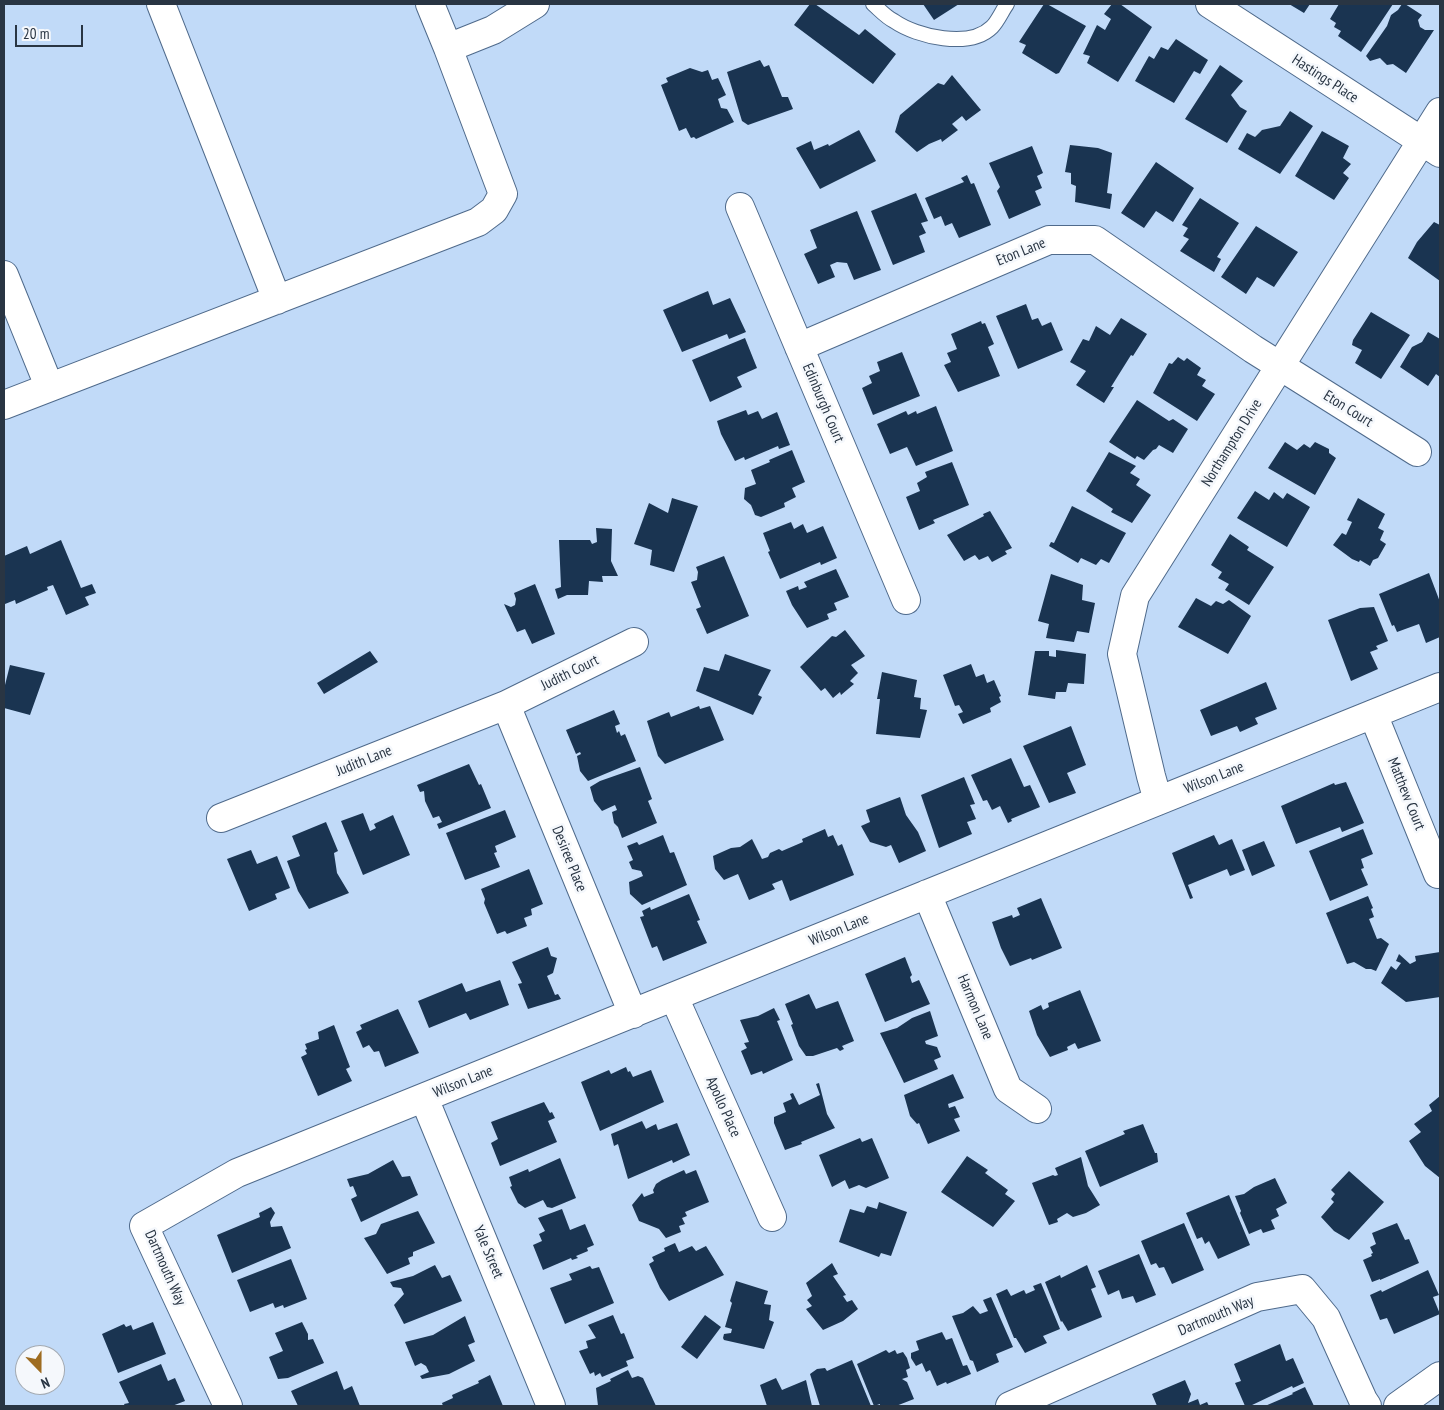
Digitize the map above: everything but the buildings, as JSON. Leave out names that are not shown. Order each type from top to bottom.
[{"type":"street","points":[[161,4],[277,300]]},
{"type":"street","points":[[4,405],[49,386],[478,222],[494,210],[503,194],[430,4]]},
{"type":"street","points":[[448,48],[493,30],[535,4]]},
{"type":"street","name":"Hastings Place","points":[[1210,4],[1430,147]]},
{"type":"street","name":"Northampton Drive","points":[[1158,801],[1122,654],[1135,596],[1280,366],[1430,147],[1440,112]]},
{"type":"street","name":"Edinburgh Court","points":[[740,207],[906,600]]},
{"type":"street","name":"Eton Lane","points":[[799,347],[1049,240],[1095,240],[1280,366]]},
{"type":"street","points":[[4,275],[49,386]]},
{"type":"street","name":"Eton Court","points":[[1280,366],[1417,452]]},
{"type":"street","name":"Judith Court","points":[[506,705],[634,642]]},
{"type":"street","name":"Wilson Lane","points":[[237,1173],[1440,687]]},
{"type":"street","name":"Judith Lane","points":[[221,818],[506,705]]},
{"type":"street","name":"Desiree Place","points":[[506,705],[633,1014]]},
{"type":"street","name":"Matthew Court","points":[[1373,714],[1438,874]]},
{"type":"street","name":"Harmon Lane","points":[[927,894],[1008,1088],[1037,1109]]},
{"type":"street","name":"Apollo Place","points":[[674,997],[772,1217]]},
{"type":"street","name":"Yale Street","points":[[424,1098],[551,1406]]},
{"type":"street","name":"Dartmouth Way","points":[[228,1406],[144,1226],[237,1173]]},
{"type":"street","name":"Dartmouth Way","points":[[1010,1406],[1257,1297],[1302,1289],[1326,1318],[1363,1400],[1368,1406]]},
{"type":"street","points":[[1398,1406],[1440,1376]]},
{"type":"lane","points":[[873,4],[893,21],[910,30],[931,36],[954,39],[973,36],[993,26],[1006,4]]}]
